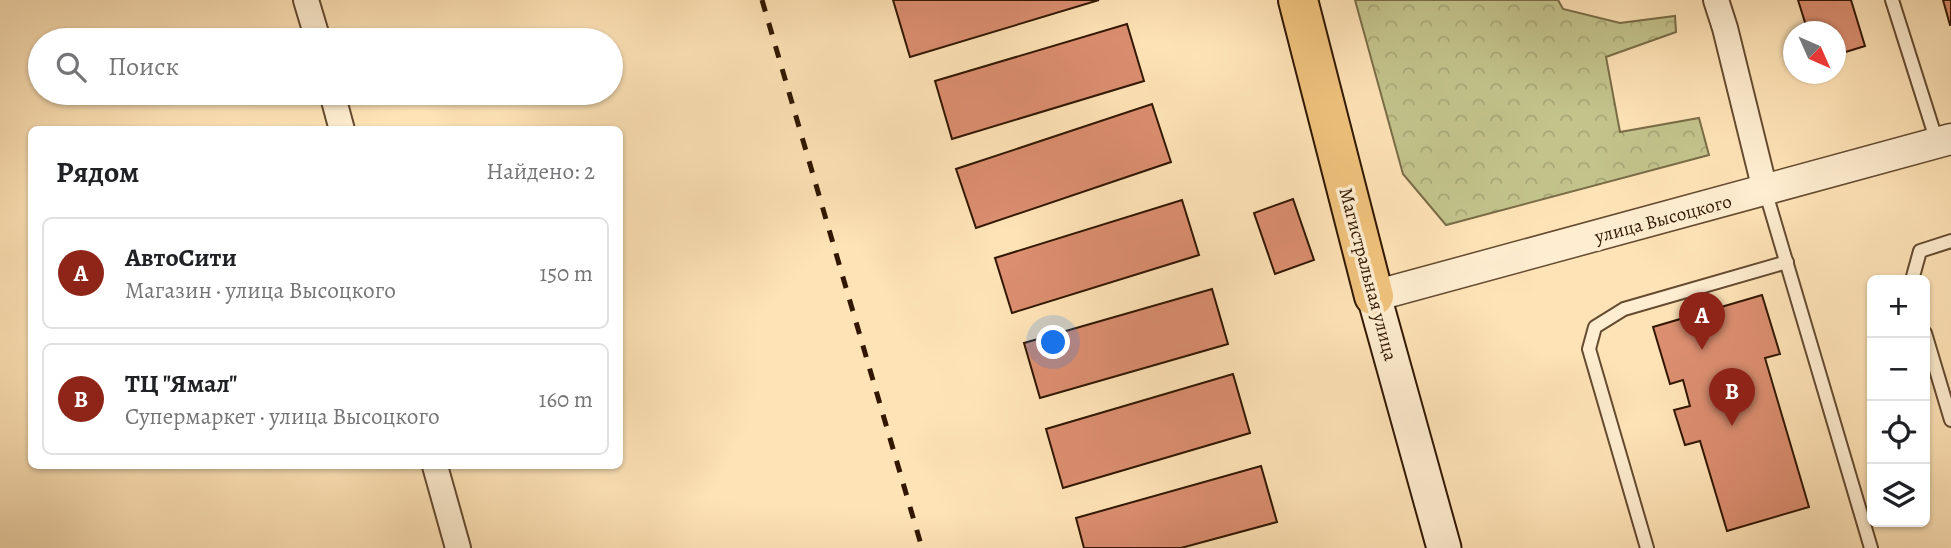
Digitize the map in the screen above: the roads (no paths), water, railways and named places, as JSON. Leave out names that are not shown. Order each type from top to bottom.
[{"type":"main road","name":"Магистральная улица","points":[[1297,0],[1374,296],[1444,548]]},
{"type":"street","points":[[306,0],[314,28]]},
{"type":"street","points":[[1716,0],[1765,190]]},
{"type":"street","points":[[335,105],[341,126]]},
{"type":"street","name":"улица Высоцкого","points":[[1374,296],[1944,141]]},
{"type":"street","points":[[436,469],[458,548]]},
{"type":"lane","points":[[1892,0],[1944,141]]},
{"type":"lane","points":[[1765,190],[1871,548]]},
{"type":"lane","points":[[1913,275],[1920,251],[1951,241]]},
{"type":"lane","points":[[1647,548],[1589,349],[1595,327],[1624,309],[1787,262]]},
{"type":"lane","points":[[1926,338],[1951,420]]},
{"type":"railway","points":[[762,0],[922,548]]},
{"type":"place","name":"АвтоСити","points":[[1702,350]]},
{"type":"place","name":"ТЦ \"Ямал\"","points":[[1732,426]]}]
